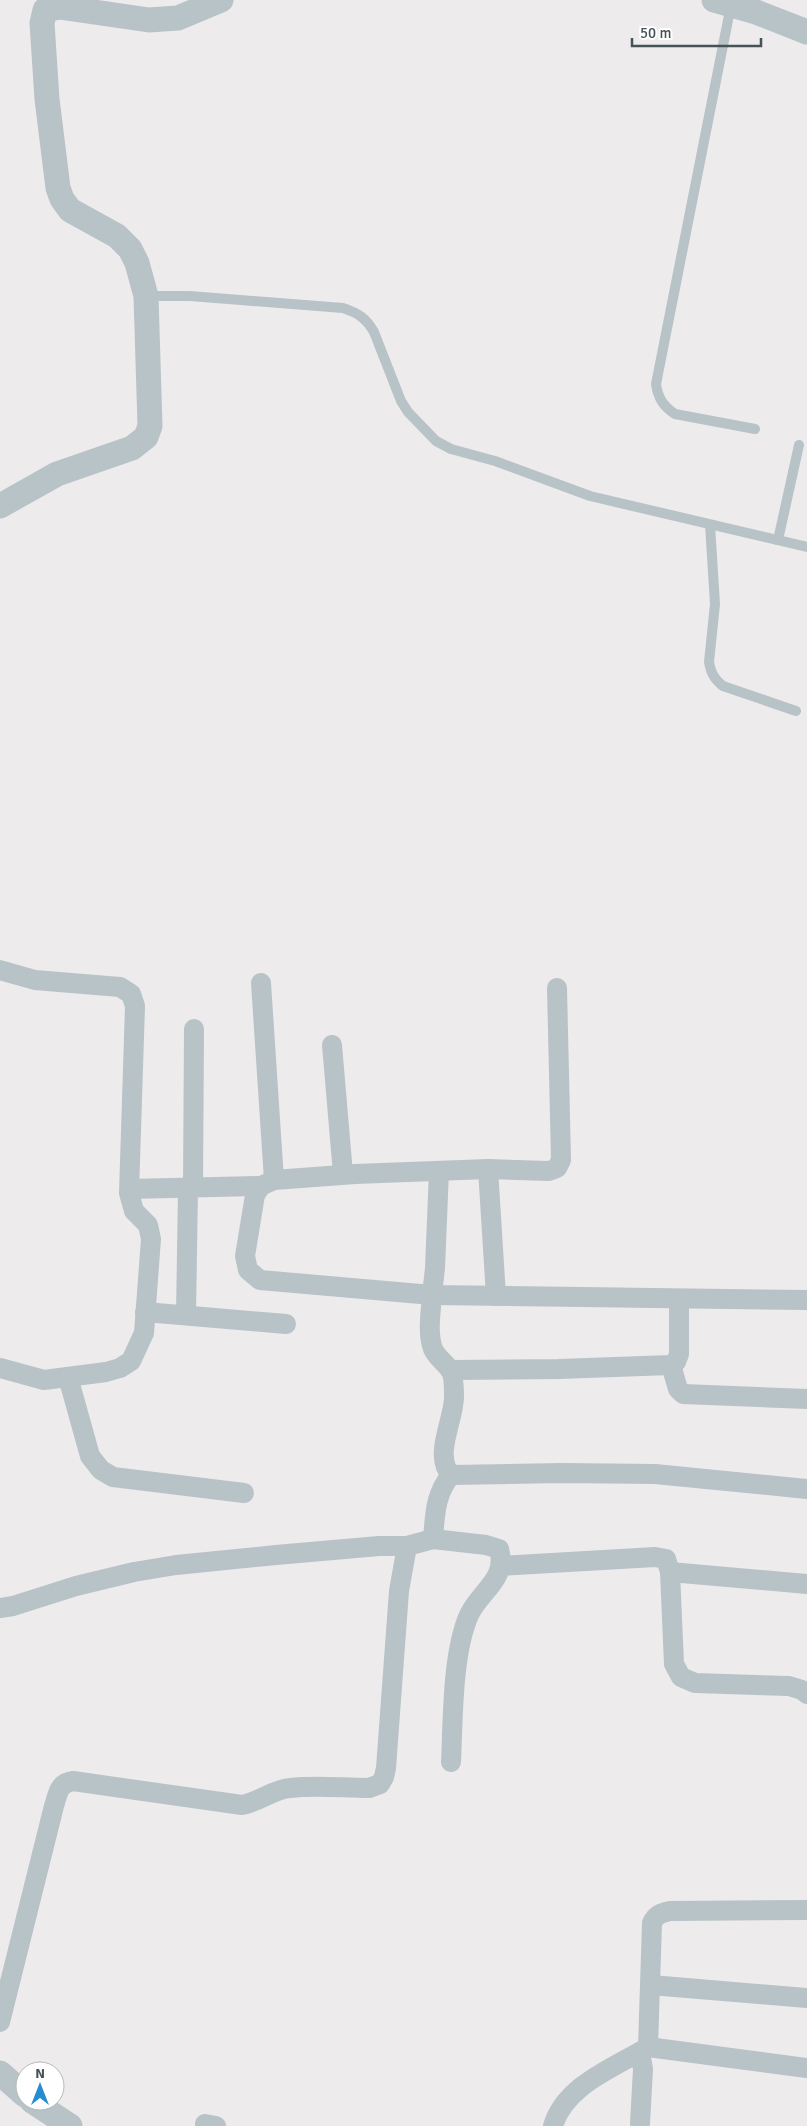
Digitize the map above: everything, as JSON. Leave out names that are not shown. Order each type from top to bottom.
[{"type":"street","points":[[0,506],[57,474],[132,448],[146,437],[151,415],[146,296],[137,263],[130,249],[117,236],[104,227],[70,210],[62,199],[58,188],[47,99],[40,5],[149,20],[178,18],[221,0]]},
{"type":"street","points":[[723,2],[807,32]]},
{"type":"street","points":[[0,970],[35,980],[120,987],[131,994],[135,1006],[130,1189],[134,1210],[148,1225],[151,1239],[144,1333],[131,1361],[120,1368],[106,1372],[44,1380],[0,1368]]},
{"type":"street","points":[[260,983],[267,1183],[255,1195],[245,1256],[248,1270],[260,1280],[432,1295],[807,1300]]},
{"type":"street","points":[[130,1189],[190,1188],[267,1183],[342,1174],[488,1169],[549,1171],[557,1168],[561,1160],[557,988]]},
{"type":"street","points":[[186,1315],[194,1029]]},
{"type":"street","points":[[332,1045],[342,1174]]},
{"type":"street","points":[[488,1169],[496,1296]]},
{"type":"street","points":[[439,1171],[430,1334],[438,1356],[451,1370],[454,1398],[444,1462],[446,1469],[451,1475]]},
{"type":"street","points":[[451,1370],[671,1365],[676,1362],[679,1354],[679,1299]]},
{"type":"street","points":[[145,1312],[286,1324]]},
{"type":"street","points":[[671,1365],[678,1389],[683,1394],[807,1399]]},
{"type":"street","points":[[68,1377],[90,1456],[101,1470],[113,1477],[244,1493]]},
{"type":"street","points":[[433,1539],[436,1503],[443,1484],[451,1475],[655,1474],[807,1489]]},
{"type":"street","points":[[0,1608],[13,1606],[76,1586],[134,1572],[176,1565],[276,1554],[379,1546],[407,1546],[433,1539],[486,1545],[499,1549],[502,1559],[501,1571],[470,1614],[462,1634],[454,1696],[451,1762]]},
{"type":"street","points":[[0,2022],[54,1806],[60,1786],[65,1782],[73,1781],[242,1805],[256,1802],[288,1788],[369,1788],[380,1784],[386,1768],[399,1592],[407,1546]]},
{"type":"street","points":[[501,1566],[655,1556],[666,1559],[670,1572],[674,1664],[681,1677],[695,1684],[790,1686],[807,1694]]},
{"type":"street","points":[[670,1572],[807,1584]]},
{"type":"street","points":[[640,2124],[644,2049],[651,1984],[652,1923],[654,1918],[660,1913],[670,1911],[807,1910]]},
{"type":"street","points":[[651,1984],[807,1998]]},
{"type":"street","points":[[553,2126],[556,2114],[566,2099],[584,2084],[644,2049],[807,2068]]},
{"type":"street","points":[[0,2073],[15,2086]]},
{"type":"street","points":[[47,2111],[70,2126]]},
{"type":"lane","points":[[723,2],[656,384],[661,401],[666,408],[675,414],[755,429]]},
{"type":"lane","points":[[146,296],[190,296],[334,307],[358,312],[368,322],[374,332],[401,401],[408,412],[436,441],[451,449],[495,461],[590,496],[807,547]]},
{"type":"lane","points":[[778,540],[800,445]]},
{"type":"lane","points":[[710,525],[715,591],[709,662],[710,672],[723,686],[796,711]]}]
